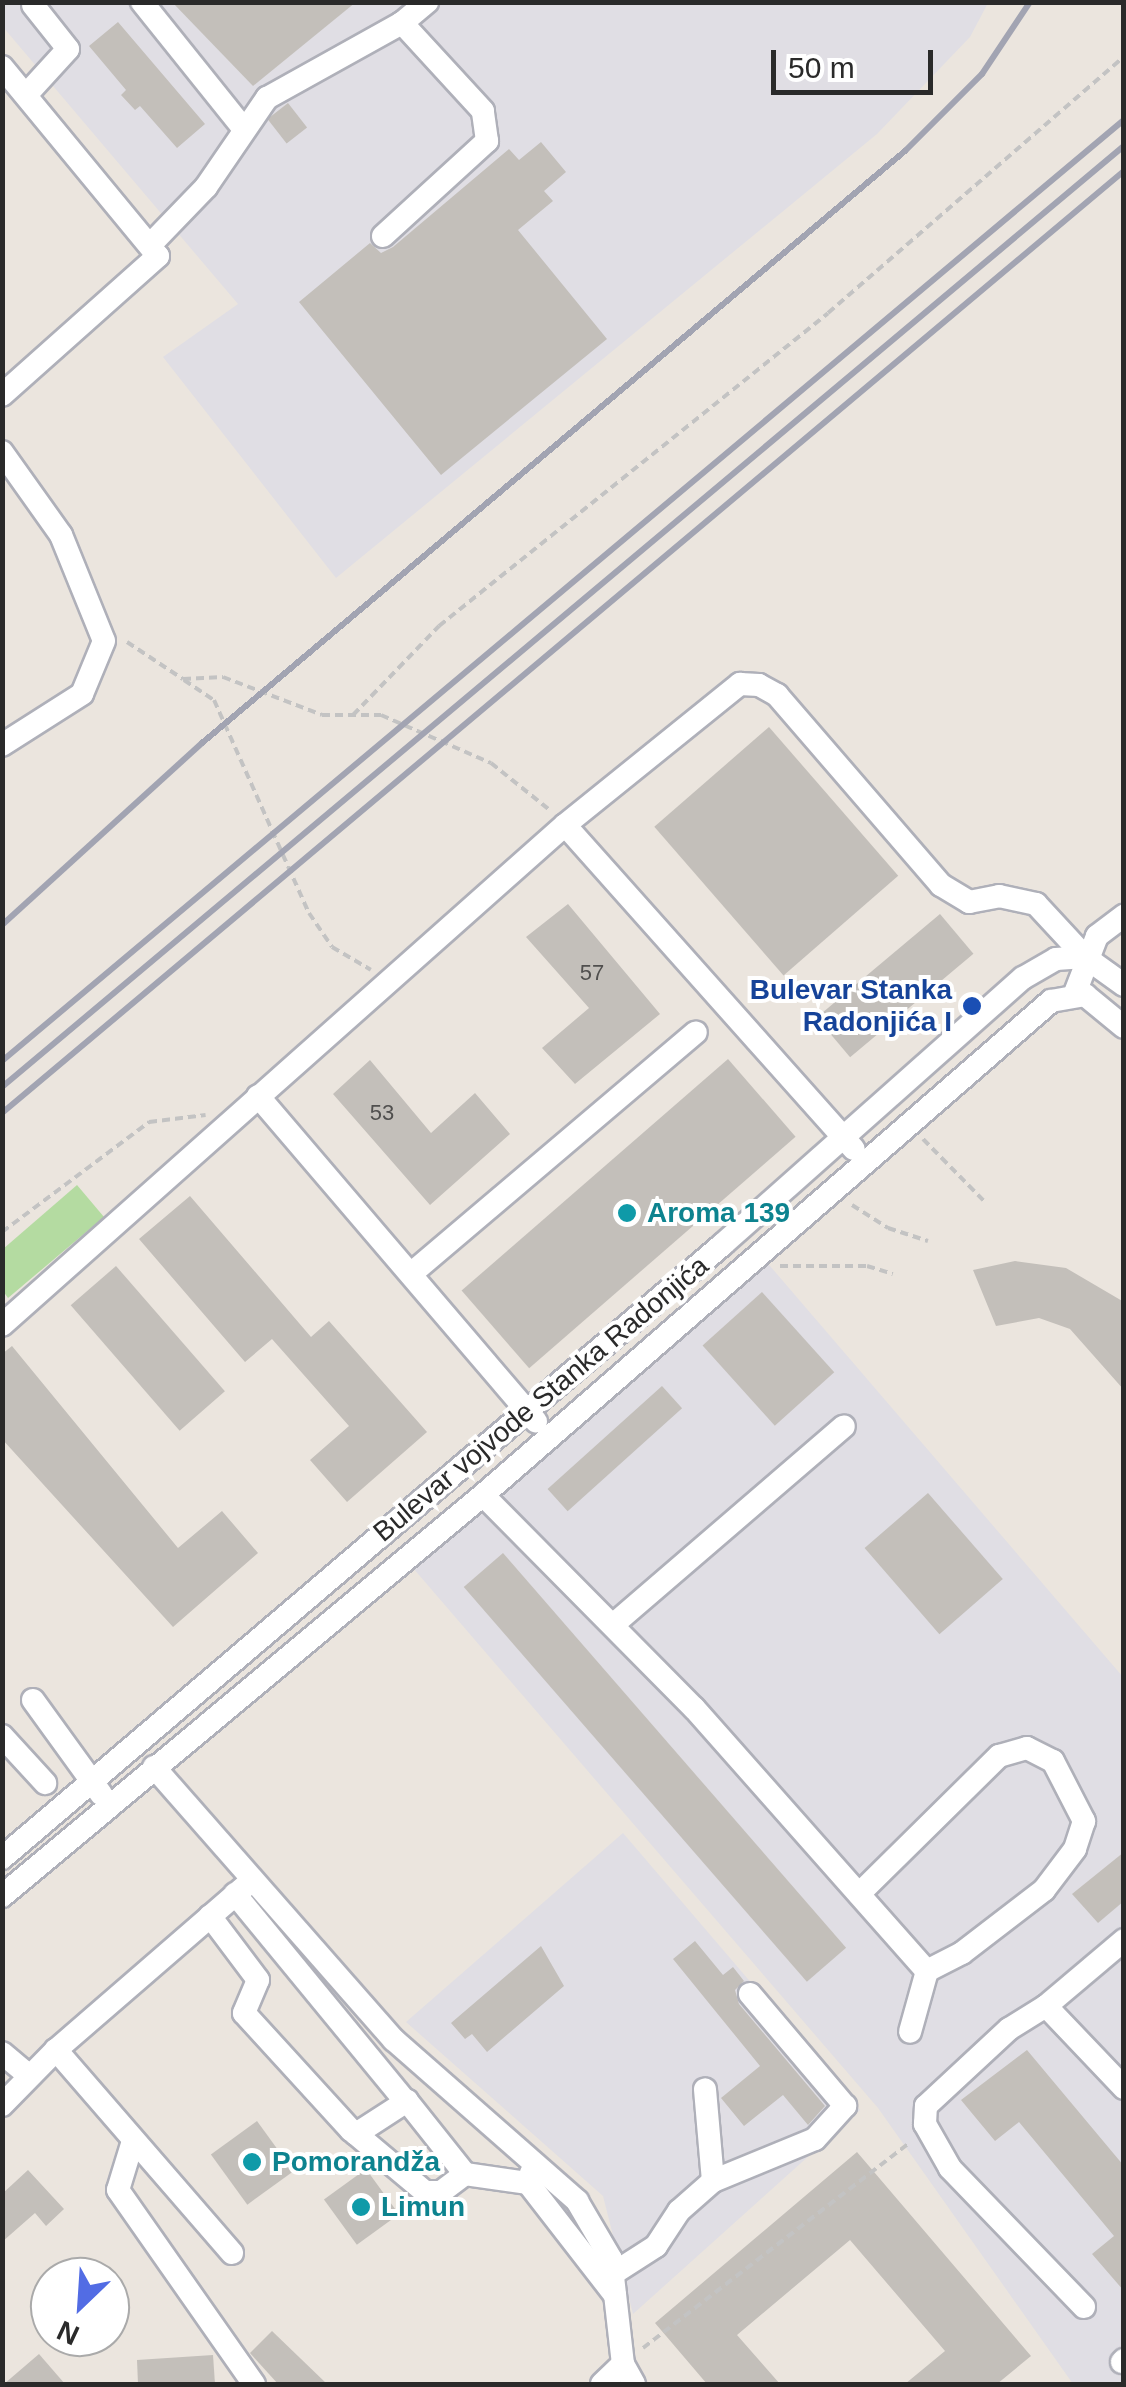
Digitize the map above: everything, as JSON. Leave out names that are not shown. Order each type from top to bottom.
[{"type":"street","points":[[142,2],[243,128]]},
{"type":"street","points":[[152,243],[206,187],[267,98],[402,23],[427,2]]},
{"type":"street","points":[[26,95],[68,48],[33,5]]},
{"type":"street","points":[[383,236],[488,141],[483,111],[402,23]]},
{"type":"street","points":[[2,67],[152,243],[158,256],[152,266],[2,396]]},
{"type":"street","points":[[2,452],[62,534],[99,616],[98,667],[82,694],[2,745]]},
{"type":"street","points":[[2,1325],[565,825],[740,684],[758,685],[777,695],[940,885],[969,902],[999,896],[1036,904],[1086,957],[1124,984]]},
{"type":"street","points":[[565,825],[865,1161]]},
{"type":"street","points":[[1124,916],[1097,936],[1075,994],[1099,1000],[1124,1028]]},
{"type":"street","name":"Bulevar vojvode Stanka Radonjića","points":[[2,1858],[94,1785],[843,1138],[1022,978],[1056,959],[1086,957]]},
{"type":"street","name":"Bulevar vojvode Stanka Radonjića","points":[[2,1896],[483,1495],[1051,1001],[1075,994]]},
{"type":"street","points":[[412,1273],[696,1032]]},
{"type":"street","points":[[258,1096],[548,1435]]},
{"type":"street","points":[[614,1624],[844,1426]]},
{"type":"street","points":[[483,1495],[614,1624],[927,1971]]},
{"type":"street","points":[[46,1783],[4,1738],[35,1706],[110,1804]]},
{"type":"street","points":[[859,1894],[998,1756],[1027,1748],[1053,1762],[1084,1821],[1075,1850],[1044,1890],[962,1953],[927,1971],[910,2032]]},
{"type":"street","points":[[154,1767],[404,2100],[465,2174]]},
{"type":"street","points":[[2,2105],[56,2050],[243,1888]]},
{"type":"street","points":[[243,1888],[531,2173],[586,2213],[614,2273],[628,2374],[602,2384]]},
{"type":"street","points":[[210,1916],[258,1980],[244,2013],[356,2134],[425,2192],[441,2192],[465,2174],[531,2173]]},
{"type":"street","points":[[1084,2307],[950,2168],[925,2124],[937,2090],[1124,1940]]},
{"type":"street","points":[[614,2273],[656,2246],[679,2211],[712,2181],[815,2138],[845,2106],[750,1994]]},
{"type":"street","points":[[1046,2006],[1124,2088]]},
{"type":"street","points":[[56,2050],[232,2252]]},
{"type":"street","points":[[2,2053],[29,2076]]},
{"type":"street","points":[[704,2089],[712,2181]]},
{"type":"street","points":[[356,2134],[404,2100]]},
{"type":"street","points":[[133,2141],[118,2172],[118,2190],[254,2384]]},
{"type":"street","points":[[531,2173],[620,2302]]},
{"type":"path","points":[[354,715],[439,626],[828,313],[1124,57]]},
{"type":"path","points":[[99,616],[146,660],[214,700],[309,914],[332,947],[366,968],[395,976]]},
{"type":"path","points":[[182,679],[223,677],[322,715],[380,715],[490,763],[565,825]]},
{"type":"path","points":[[2,1232],[149,1122],[213,1114],[228,1122]]},
{"type":"path","points":[[908,1124],[986,1204]]},
{"type":"path","points":[[838,1185],[875,1221],[928,1241]]},
{"type":"path","points":[[762,1251],[795,1269],[866,1266],[893,1274]]},
{"type":"path","points":[[628,2374],[902,2150],[925,2124]]},
{"type":"shaded area","points":[[2,3],[988,3],[970,37],[877,134],[336,578],[163,357],[238,304],[3,27]]},
{"type":"shaded area","points":[[758,1252],[1123,1677],[1123,2384],[1073,2384],[878,2108],[413,1568]]},
{"type":"shaded area","points":[[623,1833],[860,2110],[633,2314],[603,2196],[406,2022]]},
{"type":"green space","points":[[77,1185],[104,1217],[8,1298],[3,1291],[3,1249]]},
{"type":"building","points":[[172,2],[356,2],[253,86]]},
{"type":"building","points":[[118,22],[205,124],[177,148],[140,106],[135,110],[121,95],[126,90],[89,46]]},
{"type":"building","points":[[288,103],[307,127],[287,143],[268,119]]},
{"type":"building","points":[[541,142],[566,172],[544,191],[553,201],[518,230],[607,339],[441,475],[299,302],[370,243],[381,253],[393,247],[509,149],[519,160]]},
{"type":"building","points":[[769,727],[898,876],[784,975],[654,827]]},
{"type":"building","points":[[568,904],[660,1014],[575,1084],[542,1048],[589,1008],[526,937]]},
{"type":"building","points":[[940,914],[973,954],[850,1057],[817,1017]]},
{"type":"building","name":"Aroma 139","points":[[728,1059],[796,1137],[529,1368],[462,1291]]},
{"type":"building","points":[[370,1060],[431,1133],[475,1093],[510,1134],[430,1205],[333,1094]]},
{"type":"building","points":[[190,1196],[311,1337],[329,1321],[427,1432],[347,1502],[310,1460],[349,1426],[272,1339],[245,1362],[139,1239]]},
{"type":"building","points":[[1015,1261],[1066,1268],[1124,1302],[1124,1390],[1070,1329],[1039,1318],[996,1326],[973,1270]]},
{"type":"building","points":[[116,1266],[225,1391],[180,1431],[71,1305]]},
{"type":"building","points":[[762,1292],[834,1372],[775,1426],[703,1346]]},
{"type":"building","points":[[12,1346],[178,1548],[222,1511],[258,1553],[173,1627],[2,1439],[2,1354]]},
{"type":"building","points":[[662,1386],[682,1408],[568,1511],[548,1489]]},
{"type":"building","points":[[928,1493],[1003,1579],[939,1634],[865,1548]]},
{"type":"building","points":[[503,1553],[846,1948],[807,1982],[464,1587]]},
{"type":"building","points":[[1124,1852],[1124,1901],[1098,1923],[1072,1894]]},
{"type":"building","points":[[695,1941],[723,1975],[733,1967],[744,1981],[735,1990],[739,2004],[825,2106],[808,2125],[783,2095],[744,2126],[721,2098],[760,2066],[673,1959]]},
{"type":"building","points":[[541,1946],[564,1986],[487,2052],[472,2034],[465,2039],[451,2023]]},
{"type":"building","points":[[1027,2050],[1124,2166],[1124,2291],[1092,2254],[1114,2236],[1019,2122],[995,2141],[961,2100]]},
{"type":"building","name":"Pomorandža","points":[[257,2121],[293,2171],[247,2205],[211,2155]]},
{"type":"building","points":[[857,2152],[1031,2356],[997,2384],[905,2384],[945,2351],[850,2240],[737,2335],[780,2384],[707,2384],[655,2323]]},
{"type":"building","name":"Limun","points":[[366,2169],[399,2214],[357,2245],[324,2200]]},
{"type":"building","points":[[28,2170],[64,2209],[46,2226],[35,2213],[2,2242],[2,2194]]},
{"type":"building","points":[[272,2331],[327,2384],[278,2384],[250,2353]]},
{"type":"building","points":[[213,2355],[215,2384],[138,2384],[137,2360]]},
{"type":"building","points":[[36,2357],[42,2357],[65,2384],[4,2384]]},
{"type":"railway","points":[[2,925],[202,743],[905,151],[982,74],[1030,2]]},
{"type":"railway","points":[[2,1061],[1124,120]]},
{"type":"railway","points":[[2,1087],[1124,146]]},
{"type":"railway","points":[[2,1113],[1124,171]]},
{"type":"place","name":"Bulevar Stanka Radonjića I","points":[[972,1006]]},
{"type":"place","name":"Aroma 139","points":[[627,1213]]},
{"type":"place","name":"Pomorandža","points":[[252,2162]]},
{"type":"place","name":"Limun","points":[[361,2207]]}]
